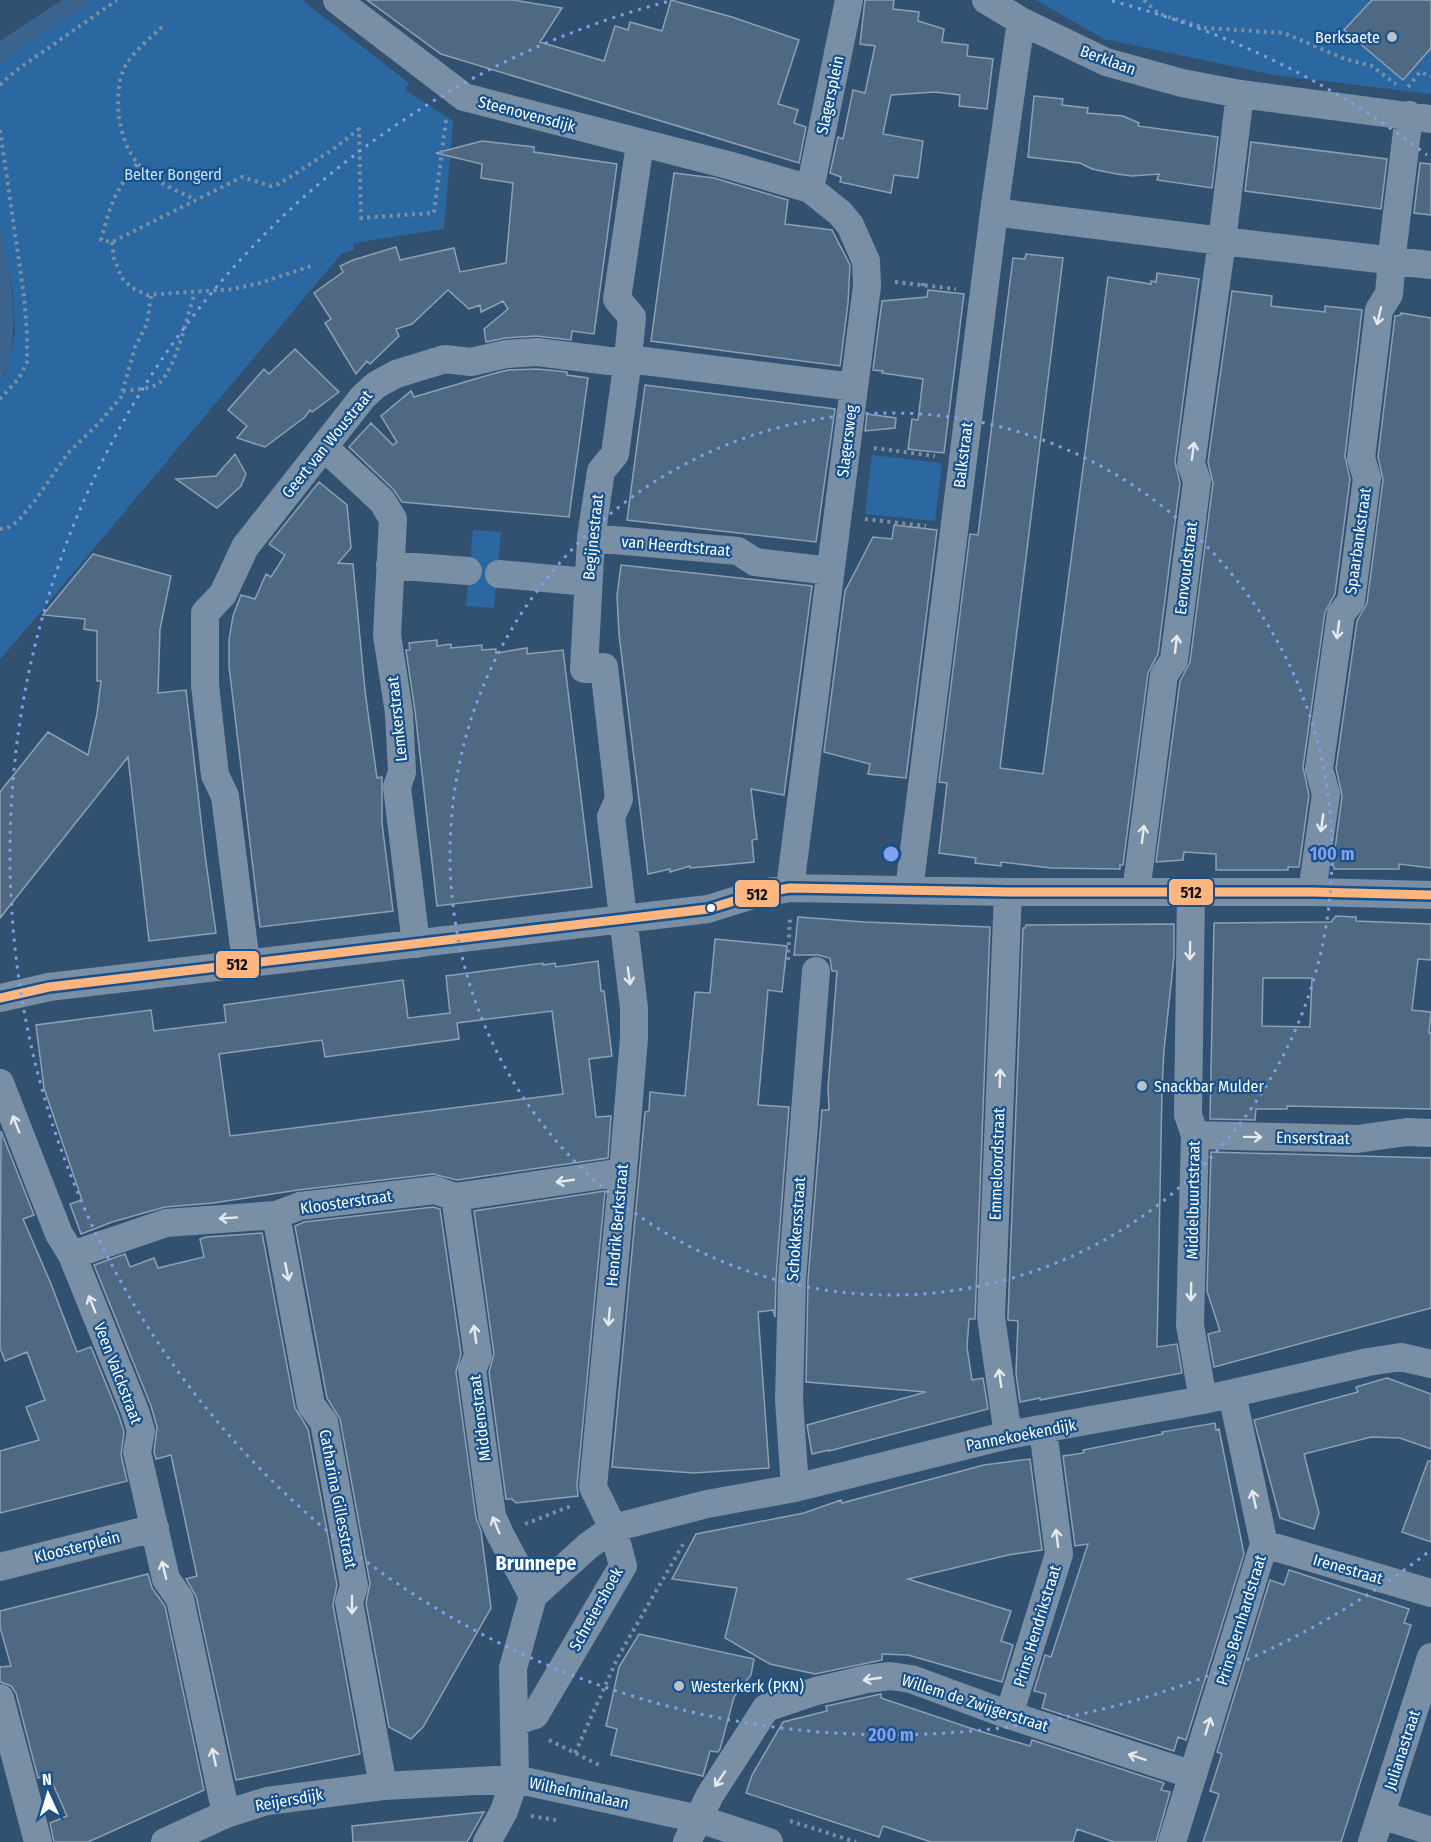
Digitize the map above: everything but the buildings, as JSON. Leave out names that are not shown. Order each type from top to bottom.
[{"type":"street","name":"Steenovensdijk","points":[[337,0],[464,97],[640,144]]},
{"type":"street","name":"Slagersplein","points":[[810,189],[849,0]]},
{"type":"street","name":"Berklaan","points":[[986,0],[1021,21],[1106,62],[1182,83],[1240,94],[1415,108]]},
{"type":"street","name":"Balkstraat","points":[[909,890],[994,212],[1021,21]]},
{"type":"street","points":[[1222,241],[1240,94]]},
{"type":"street","points":[[1393,260],[1393,246],[1415,108]]},
{"type":"street","name":"Slagersweg","points":[[640,144],[728,165],[810,189],[840,213],[850,225],[866,261],[867,279],[854,387],[790,888]]},
{"type":"street","name":"Begijnestraat","points":[[622,918],[611,818],[619,799],[604,667],[584,669],[591,538],[601,471],[615,454],[628,359],[632,317],[617,299],[640,144]]},
{"type":"street","points":[[994,212],[1431,265]]},
{"type":"street","name":"Eenvoudstraat","points":[[1136,892],[1164,675],[1174,660],[1176,648],[1197,481],[1191,464],[1222,241]]},
{"type":"street","name":"Spaarbankstraat","points":[[1312,892],[1326,794],[1320,769],[1341,614],[1351,601],[1367,477],[1361,458],[1379,310],[1389,294],[1393,260]]},
{"type":"street","name":"Geert van Woustraat","points":[[246,963],[225,796],[215,775],[205,685],[206,613],[223,594],[245,547],[363,397],[376,385],[396,374],[445,359],[471,362],[506,354],[537,352],[609,361],[628,359],[854,387]]},
{"type":"street","name":"Lemkerstraat","points":[[324,447],[382,501],[393,519],[387,634],[399,713],[402,772],[397,787],[416,944]]},
{"type":"street","name":"van Heerdtstraat","points":[[591,538],[738,551],[755,562],[830,571]]},
{"type":"street","points":[[390,564],[468,571]]},
{"type":"street","points":[[499,574],[588,582]]},
{"type":"street","points":[[0,998],[49,987],[708,909],[756,894],[790,888],[1431,895]]},
{"type":"street","name":"Emmeloordstraat","points":[[1008,892],[991,1317],[1008,1436]]},
{"type":"street","name":"Middelbuurtstraat","points":[[1191,892],[1188,1115],[1195,1135],[1190,1325],[1203,1400]]},
{"type":"street","name":"Hendrik Berkstraat","points":[[613,1527],[593,1487],[634,1038],[634,1008],[622,918]]},
{"type":"street","name":"Schokkersstraat","points":[[795,1488],[789,1400],[792,1279],[816,971]]},
{"type":"street","name":"Veen Valckstraat","points":[[0,1083],[59,1234],[72,1255],[138,1421],[141,1431],[137,1452],[166,1579],[180,1599],[226,1814]]},
{"type":"street","name":"Enserstraat","points":[[1195,1135],[1357,1139],[1407,1132],[1431,1133]]},
{"type":"street","name":"Kloosterstraat","points":[[72,1255],[166,1223],[276,1215],[300,1206],[435,1190],[455,1197],[622,1172]]},
{"type":"street","name":"Middenstraat","points":[[455,1197],[478,1356],[472,1370],[492,1516],[533,1596]]},
{"type":"street","name":"Catharina Gillesstraat","points":[[276,1215],[311,1405],[324,1422],[354,1586],[349,1602],[383,1786]]},
{"type":"street","name":"Pannekoekendijk","points":[[613,1527],[707,1504],[795,1488],[1008,1436],[1203,1400],[1383,1359],[1401,1357],[1431,1364]]},
{"type":"street","name":"Prins Bernhardstraat","points":[[1172,1842],[1264,1544],[1232,1394]]},
{"type":"street","name":"Prins Hendrikstraat","points":[[1009,1715],[1059,1554],[1043,1430]]},
{"type":"street","points":[[487,1842],[504,1811],[515,1779],[513,1668],[533,1596],[588,1546],[613,1527]]},
{"type":"street","name":"Schreiershoek","points":[[514,1722],[535,1715],[622,1566],[613,1527]]},
{"type":"street","name":"Kloosterplein","points":[[0,1567],[155,1528]]},
{"type":"street","name":"Irenestraat","points":[[1264,1544],[1431,1593]]},
{"type":"street","name":"Julianastraat","points":[[1372,1842],[1431,1657]]},
{"type":"street","name":"Willem de Zwijgerstraat","points":[[693,1830],[710,1794],[766,1708],[816,1691],[890,1676],[910,1679],[1009,1715],[1193,1775]]},
{"type":"street","points":[[0,1698],[38,1842]]},
{"type":"street","name":"Wilhelminalaan","points":[[383,1786],[515,1779],[693,1830],[770,1842]]},
{"type":"street","name":"Reijersdijk","points":[[165,1842],[226,1814],[267,1801],[383,1786]]},
{"type":"street","points":[[1381,1815],[1431,1831]]},
{"type":"path","points":[[0,86],[14,72],[117,0]]},
{"type":"path","points":[[1144,0],[1159,14],[1205,28],[1284,33],[1345,59],[1372,66],[1397,85]]},
{"type":"path","points":[[162,27],[128,61],[119,81],[120,124],[126,143],[137,164],[166,186],[194,200]]},
{"type":"path","points":[[1415,108],[1420,72],[1431,76]]},
{"type":"path","points":[[137,164],[120,185],[110,206],[101,240],[112,242],[242,177],[272,186],[279,184],[332,150],[359,129],[361,218],[434,213],[451,87]]},
{"type":"path","points":[[0,130],[24,296],[27,362],[19,378],[0,399]]},
{"type":"path","points":[[112,242],[114,258],[122,278],[132,288],[147,296],[234,289],[311,266]]},
{"type":"path","points":[[867,279],[984,292]]},
{"type":"path","points":[[923,279],[923,286]]},
{"type":"path","points":[[123,391],[158,384],[165,375],[176,352],[195,293]]},
{"type":"path","points":[[0,529],[17,522],[29,509],[68,453],[110,410],[123,391],[135,347],[147,324],[151,296]]},
{"type":"path","points":[[846,445],[963,459]]},
{"type":"path","points":[[837,515],[954,530]]},
{"type":"path","points":[[790,888],[788,961],[813,963],[816,971]]},
{"type":"path","points":[[500,1534],[574,1505],[599,1499]]},
{"type":"path","points":[[575,1753],[618,1657],[707,1504]]},
{"type":"path","points":[[514,1722],[608,1770]]},
{"type":"green space","name":"Belter Bongerd","points":[[94,0],[302,0],[409,83],[405,90],[453,121],[444,229],[353,243],[354,250],[342,253],[0,660],[0,379],[6,373],[15,333],[13,290],[0,227],[0,64],[11,54]]},
{"type":"green space","points":[[1036,0],[1431,0],[1431,94],[1274,75],[1104,39]]},
{"type":"green space","points":[[872,455],[942,463],[935,521],[865,514]]},
{"type":"green space","points":[[473,530],[501,532],[494,608],[466,606]]},
{"type":"shaded area","points":[[62,0],[94,0],[0,64],[0,41]]},
{"type":"shaded area","points":[[0,227],[12,290],[14,322],[8,364],[0,379]]},
{"type":"transit line","name":"512","points":[[0,998],[49,987],[708,909],[756,894],[790,888],[1431,895]]},
{"type":"place","name":"Berksaete","points":[[1392,37]]},
{"type":"place","name":"Snackbar Mulder","points":[[1142,1086]]},
{"type":"place","name":"Westerkerk (PKN)","points":[[679,1686]]},
{"type":"district","name":"Brunnepe","points":[[536,1563]]}]
